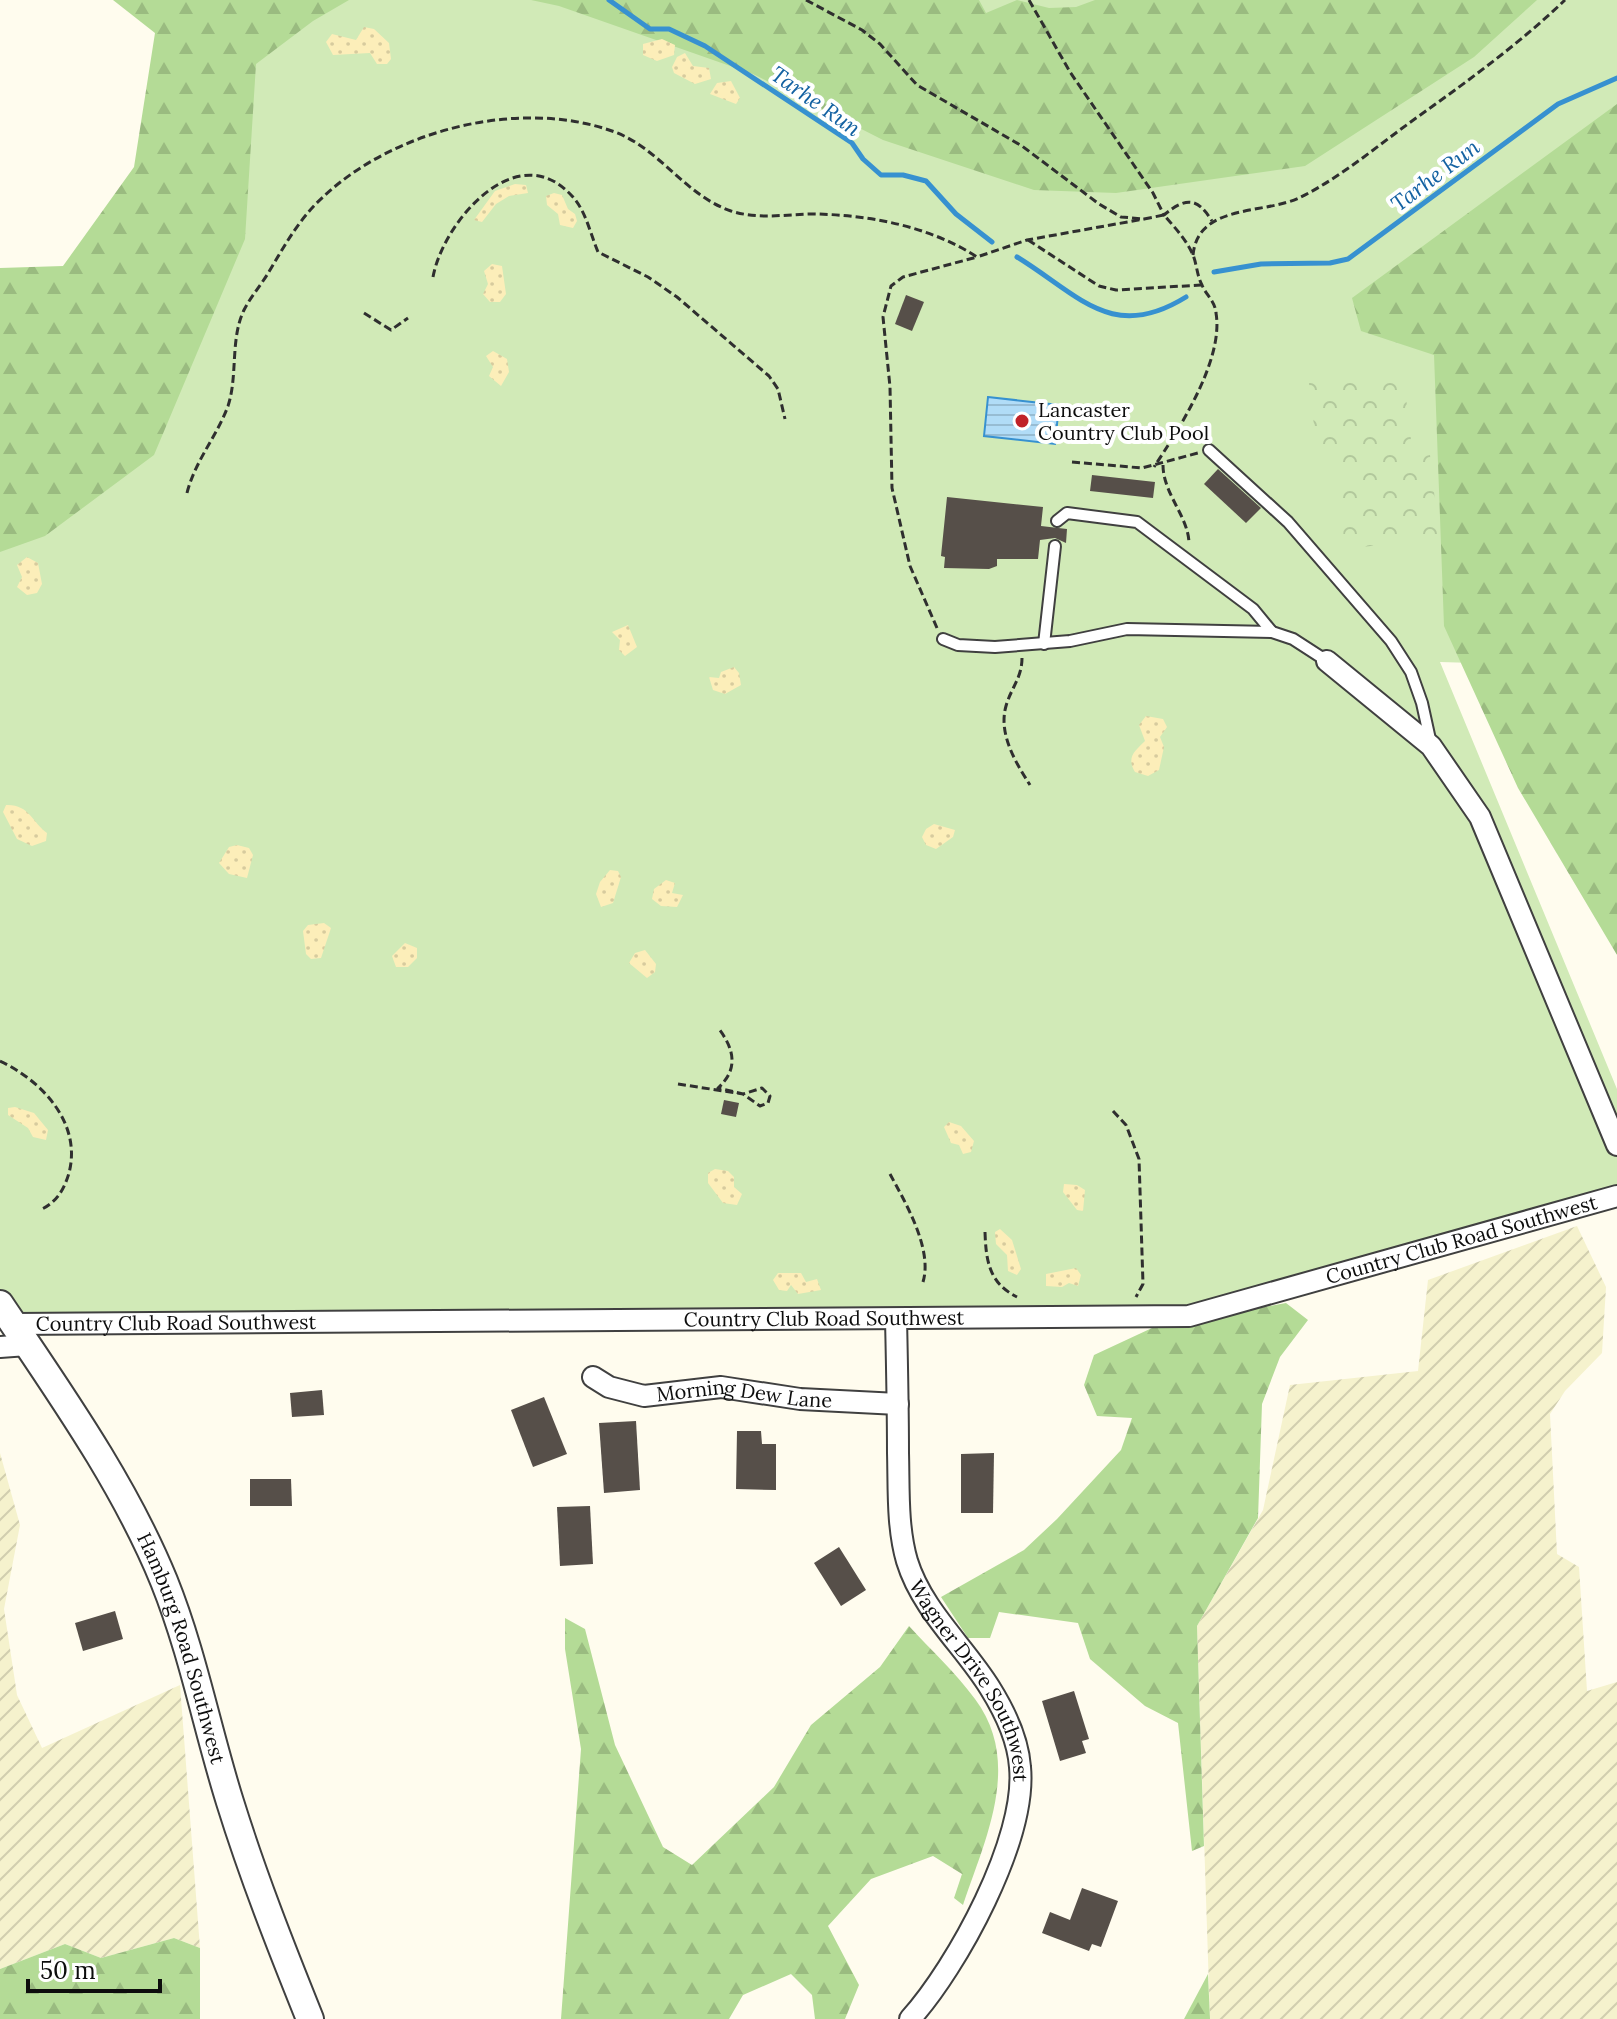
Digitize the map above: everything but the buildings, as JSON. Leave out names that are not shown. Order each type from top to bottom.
[{"type":"street","points":[[1327,661],[1431,746],[1480,817],[1617,1145]]},
{"type":"street","name":"Country Club Road Southwest","points":[[0,1347],[14,1324],[1189,1316],[1617,1196]]},
{"type":"street","name":"Wagner Drive Southwest","points":[[896,1319],[901,1531],[914,1581],[1001,1707],[1015,1743],[1021,1780],[1011,1828],[986,1899],[951,1966],[910,2019]]},
{"type":"street","name":"Hamburg Road Southwest","points":[[14,1324],[114,1482],[164,1581],[195,1671],[229,1799],[257,1885],[310,2019]]},
{"type":"street","name":"Morning Dew Lane","points":[[593,1377],[626,1394],[644,1396],[721,1387],[800,1399],[898,1404]]},
{"type":"lane","points":[[1209,450],[1288,522],[1391,641],[1415,682],[1431,746]]},
{"type":"lane","points":[[1057,521],[1067,513],[1137,522],[1253,609],[1272,632]]},
{"type":"lane","points":[[1044,644],[1055,546]]},
{"type":"lane","points":[[943,639],[958,645],[1022,646],[1127,629],[1272,632],[1293,639],[1327,661]]},
{"type":"path","points":[[806,0],[862,30],[880,44],[917,85],[1022,146],[1099,204],[1121,217],[1144,219]]},
{"type":"path","points":[[1193,256],[1198,233],[1212,221],[1274,208],[1335,177],[1466,85],[1565,0]]},
{"type":"path","points":[[1030,1],[1070,72],[1153,193],[1164,215],[1181,234],[1193,256],[1201,285],[1217,313],[1208,362],[1190,412],[1154,467]]},
{"type":"path","points":[[187,493],[229,403],[243,312],[300,221],[325,195],[384,156],[452,128],[516,116],[587,124],[612,131],[649,150],[703,197],[734,212],[764,218],[813,214],[889,223],[926,232],[977,257]]},
{"type":"path","points":[[433,277],[444,239],[489,188],[518,177],[557,184],[571,195],[581,209],[598,252],[648,277],[677,297],[769,376],[778,389],[785,419]]},
{"type":"path","points":[[943,639],[910,566],[896,512],[883,317],[891,286],[903,277],[1027,240],[1164,215],[1174,207],[1194,201],[1202,204],[1212,221]]},
{"type":"path","points":[[1027,240],[1099,286],[1116,290],[1201,285]]},
{"type":"path","points":[[364,313],[391,330],[408,318]]},
{"type":"path","points":[[1072,462],[1119,468],[1154,467],[1209,450]]},
{"type":"path","points":[[1163,465],[1170,496],[1189,540],[1184,555]]},
{"type":"path","points":[[1022,646],[1021,673],[1006,706],[1005,731],[1030,785]]},
{"type":"path","points":[[718,1088],[727,1078],[733,1060],[729,1045],[719,1029]]},
{"type":"path","points":[[0,1061],[16,1068],[42,1091],[70,1133],[72,1148],[67,1179],[56,1200],[40,1210]]},
{"type":"path","points":[[678,1084],[743,1094],[760,1106],[768,1103],[770,1096],[762,1088],[743,1094]]},
{"type":"path","points":[[1113,1111],[1126,1125],[1139,1159],[1143,1284],[1136,1297],[1129,1300]]},
{"type":"path","points":[[890,1174],[903,1198],[925,1262],[923,1282]]},
{"type":"path","points":[[985,1232],[990,1272],[1007,1292],[1019,1298]]},
{"type":"shaded area","points":[[1577,1226],[1606,1287],[1602,1353],[1565,1391],[1550,1414],[1557,1554],[1579,1567],[1587,1691],[1617,1682],[1617,2019],[1210,2019],[1197,1626],[1263,1510],[1290,1385],[1418,1371],[1428,1280]]},
{"type":"shaded area","points":[[0,1453],[20,1525],[4,1609],[17,1695],[42,1748],[180,1685],[200,1948],[174,1938],[101,1958],[65,1944],[0,1969]]},
{"type":"green space","points":[[113,0],[349,0],[313,21],[256,64],[245,239],[154,455],[45,536],[0,552],[0,268],[63,266],[134,167],[155,33]]},
{"type":"green space","points":[[184,0],[1617,0],[1617,203],[1474,663],[1440,662],[1617,1089],[1617,1196],[1189,1316],[14,1324],[0,1304],[0,428],[188,356]]},
{"type":"green space","points":[[531,0],[979,0],[986,13],[1017,0],[1049,8],[1076,7],[1095,0],[1537,0],[1474,57],[1305,166],[1116,193],[1034,190],[883,140],[753,74],[559,6]]},
{"type":"green space","points":[[1617,104],[1617,955],[1518,788],[1444,626],[1434,355],[1361,331],[1352,298]]},
{"type":"green space","points":[[1403,372],[1413,457],[1430,455],[1439,538],[1345,549],[1336,466],[1319,468],[1309,383]]},
{"type":"green space","points":[[1286,1303],[1308,1320],[1280,1357],[1262,1404],[1258,1518],[1197,1626],[1204,1846],[1192,1851],[1178,1723],[1145,1706],[1090,1659],[1078,1623],[999,1612],[990,1638],[968,1638],[941,1597],[1024,1550],[1121,1450],[1132,1418],[1097,1416],[1084,1385],[1094,1355],[1152,1328]]},
{"type":"green space","points":[[565,1618],[585,1629],[615,1745],[663,1847],[692,1865],[774,1787],[811,1725],[880,1667],[909,1626],[975,1699],[989,1724],[996,1749],[998,1775],[995,1801],[963,1905],[954,1898],[962,1874],[933,1856],[871,1879],[828,1926],[859,1985],[845,2019],[815,2019],[812,1995],[791,1974],[743,1995],[729,2019],[561,2019],[581,1749],[565,1649]]},
{"type":"green space","points":[[174,1938],[200,1948],[200,2019],[0,2019],[0,1969],[65,1944],[101,1958]]},
{"type":"green space","points":[[1208,1974],[1210,2019],[1184,2019]]},
{"type":"sand","points":[[364,27],[374,29],[389,43],[391,59],[387,64],[377,64],[370,53],[333,55],[326,42],[332,34],[356,40]]},
{"type":"sand","points":[[662,39],[675,45],[674,55],[657,61],[643,55],[643,44]]},
{"type":"sand","points":[[685,53],[693,66],[709,68],[711,79],[695,84],[674,73],[672,67],[677,57]]},
{"type":"sand","points":[[731,81],[740,98],[736,104],[710,94],[717,83]]},
{"type":"sand","points":[[515,184],[526,185],[528,193],[509,196],[496,204],[482,222],[474,220],[495,191]]},
{"type":"sand","points":[[554,193],[562,195],[568,209],[575,214],[577,221],[573,228],[560,225],[558,214],[547,205],[546,196]]},
{"type":"sand","points":[[492,264],[502,266],[506,294],[500,302],[490,302],[483,294],[488,284],[484,271]]},
{"type":"sand","points":[[493,351],[507,359],[509,372],[501,386],[489,376],[493,367],[486,356]]},
{"type":"sand","points":[[27,557],[38,563],[42,584],[37,593],[27,595],[17,587],[22,577],[17,565]]},
{"type":"sand","points":[[628,625],[637,647],[625,656],[619,650],[620,640],[612,632]]},
{"type":"sand","points":[[734,667],[739,673],[741,685],[725,694],[713,690],[709,677],[719,678],[721,672]]},
{"type":"sand","points":[[1146,716],[1163,719],[1167,727],[1160,737],[1164,747],[1159,770],[1148,776],[1135,772],[1131,762],[1145,741],[1139,725]]},
{"type":"sand","points":[[6,805],[14,805],[25,811],[47,833],[46,841],[32,846],[17,839],[3,812]]},
{"type":"sand","points":[[934,824],[955,830],[953,837],[936,849],[926,845],[922,837],[926,829]]},
{"type":"sand","points":[[229,847],[249,848],[253,855],[247,878],[229,874],[219,863]]},
{"type":"sand","points":[[610,870],[618,871],[621,877],[613,903],[601,907],[596,894],[600,882]]},
{"type":"sand","points":[[666,880],[675,883],[672,893],[683,895],[677,907],[661,906],[652,899],[654,889]]},
{"type":"sand","points":[[324,923],[331,928],[321,958],[311,959],[306,954],[303,931],[308,925]]},
{"type":"sand","points":[[405,943],[417,948],[417,958],[408,967],[396,967],[392,956]]},
{"type":"sand","points":[[645,950],[656,964],[655,972],[647,978],[629,963],[635,953]]},
{"type":"sand","points":[[8,1108],[34,1113],[48,1130],[46,1140],[33,1137],[28,1128],[8,1115]]},
{"type":"sand","points":[[949,1122],[961,1126],[974,1141],[971,1152],[963,1154],[959,1145],[951,1143],[944,1127]]},
{"type":"sand","points":[[715,1169],[728,1171],[734,1177],[734,1187],[742,1194],[737,1205],[723,1203],[708,1183],[708,1173]]},
{"type":"sand","points":[[1064,1184],[1077,1185],[1085,1190],[1083,1211],[1077,1210],[1063,1192]]},
{"type":"sand","points":[[1000,1229],[1012,1240],[1021,1269],[1017,1275],[1008,1271],[1007,1255],[996,1244],[995,1232]]},
{"type":"sand","points":[[1076,1268],[1081,1275],[1078,1286],[1069,1283],[1062,1287],[1046,1286],[1046,1274]]},
{"type":"sand","points":[[778,1273],[801,1273],[806,1282],[817,1279],[821,1290],[798,1294],[791,1285],[787,1291],[779,1290],[773,1280]]},
{"type":"water","name":"Lancaster Country Club Pool","points":[[988,397],[1059,405],[1055,444],[984,436]]},
{"type":"waterway","name":"Tarhe Run","points":[[609,0],[650,29],[669,29],[705,46],[852,143],[863,159],[881,175],[903,175],[926,181],[956,214],[992,242]]},
{"type":"waterway","name":"Tarhe Run","points":[[1214,272],[1261,264],[1330,263],[1348,259],[1558,104],[1617,78]]},
{"type":"waterway","name":"Tarhe Run","points":[[1017,257],[1078,298],[1116,315],[1137,316],[1160,310],[1186,297]]},
{"type":"place","name":"Lancaster Country Club Pool","points":[[1022,421]]}]
